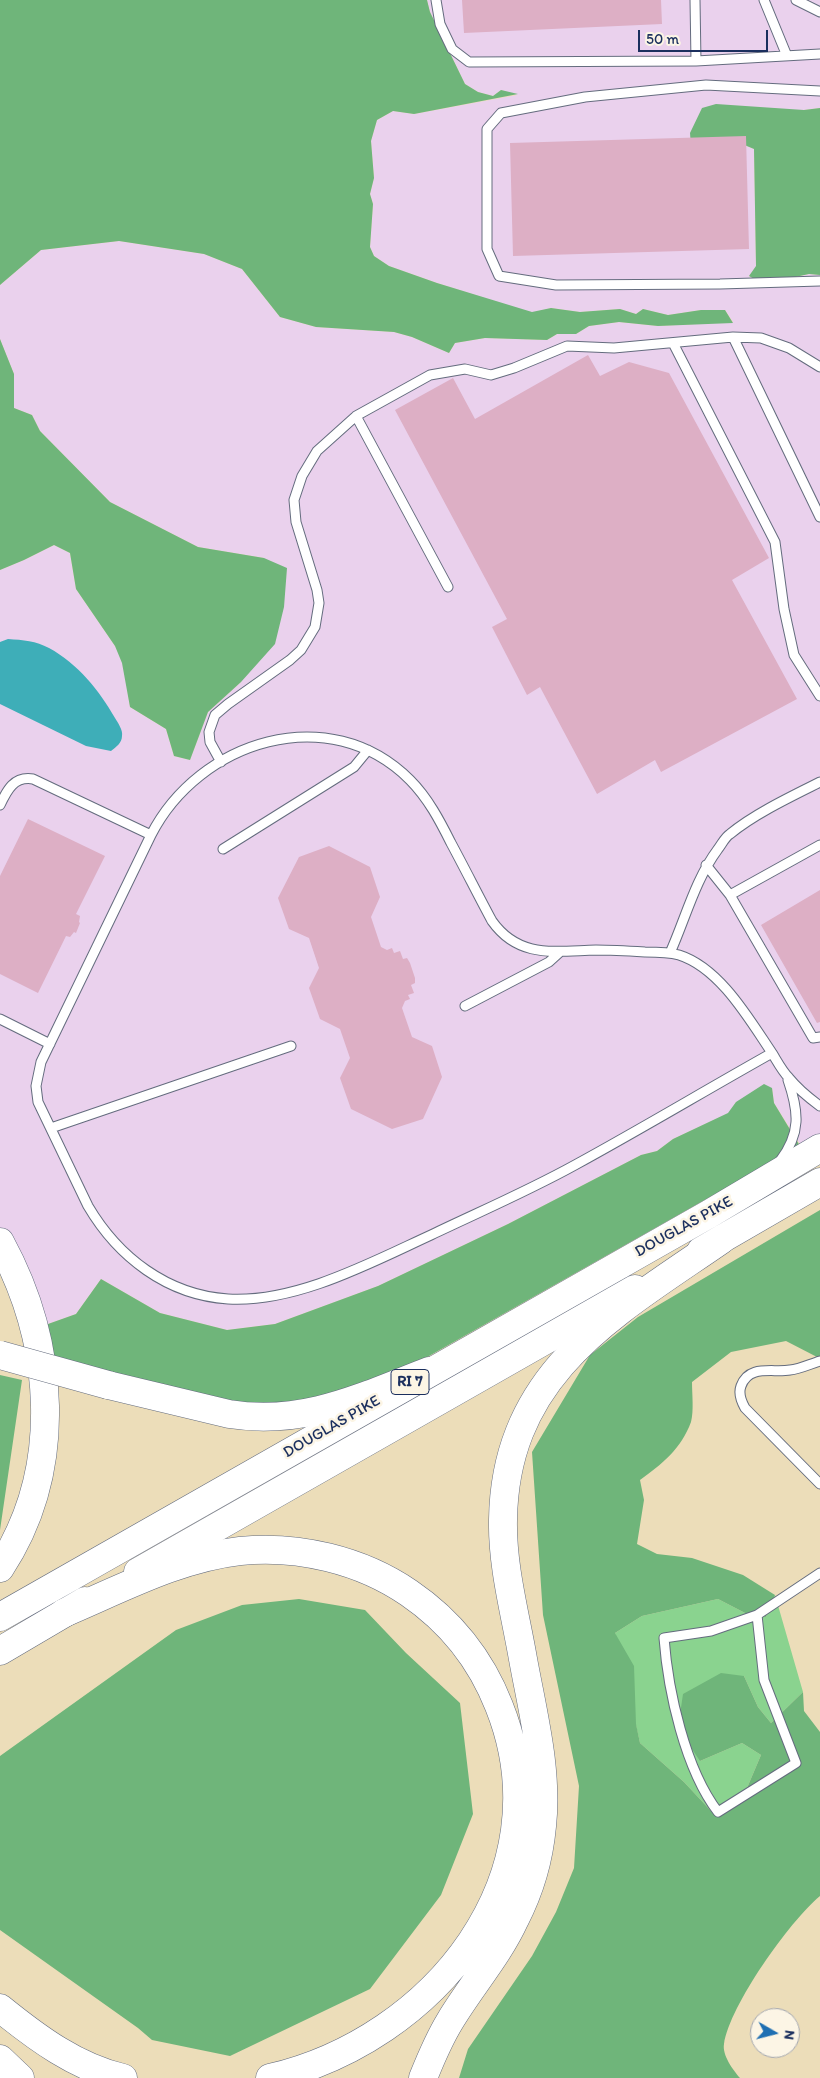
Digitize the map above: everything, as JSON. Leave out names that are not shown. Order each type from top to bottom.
[{"type":"main road","name":"DOUGLAS PIKE","points":[[0,1617],[820,1148]]},
{"type":"main road","name":"DOUGLAS PIKE","points":[[0,1651],[820,1182]]},
{"type":"main road","points":[[423,2078],[450,2021],[504,1940],[515,1920],[525,1897],[539,1850],[544,1804],[542,1771],[503,1539],[506,1483],[515,1445],[528,1414],[544,1386],[564,1360],[588,1335],[626,1305],[721,1240]]},
{"type":"main road","points":[[0,1242],[24,1292],[36,1330],[43,1371],[45,1411],[43,1449],[32,1502],[18,1538],[0,1568]]},
{"type":"main road","points":[[0,1355],[108,1385],[229,1414],[263,1418],[280,1417],[331,1407],[430,1371]]},
{"type":"main road","points":[[64,1613],[157,1574],[199,1559],[220,1554],[264,1550],[313,1554],[337,1560],[381,1576],[421,1601],[439,1617],[470,1652],[494,1694],[510,1738],[516,1773],[517,1803],[514,1838],[507,1867],[500,1888],[480,1928],[457,1961],[434,1987],[396,2021],[375,2035],[324,2062],[270,2078]]},
{"type":"main road","points":[[0,2008],[43,2041],[71,2058],[123,2078]]},
{"type":"main road","points":[[0,2058],[20,2078]]},
{"type":"lane","points":[[436,0],[440,24],[452,49],[469,62],[696,61],[820,54]]},
{"type":"lane","points":[[695,0],[696,61]]},
{"type":"lane","points":[[764,0],[787,56]]},
{"type":"lane","points":[[796,0],[820,12]]},
{"type":"lane","points":[[820,91],[706,85],[585,97],[501,113],[488,129],[487,249],[499,276],[556,285],[820,281]]},
{"type":"lane","points":[[733,338],[820,517]]},
{"type":"lane","points":[[221,762],[210,742],[209,732],[215,715],[290,660],[301,650],[315,627],[319,603],[317,590],[296,522],[294,500],[302,476],[317,451],[356,416],[430,375],[465,369],[491,375],[514,368],[568,346],[614,348],[733,338],[761,338],[789,348],[820,367]]},
{"type":"lane","points":[[673,343],[776,542],[784,609],[794,654],[820,696]]},
{"type":"lane","points":[[356,416],[448,587]]},
{"type":"lane","points":[[763,1182],[787,1152],[796,1133],[796,1107],[787,1077],[772,1053],[733,998],[716,978],[694,961],[670,953],[596,950],[542,952],[511,940],[498,929],[436,814],[420,791],[401,771],[368,750],[328,738],[290,736],[260,743],[221,762],[191,784],[176,798],[163,814],[50,1044],[38,1070],[36,1086],[38,1102],[97,1221],[128,1258],[155,1277],[197,1293],[227,1299],[258,1298],[299,1289],[344,1274],[524,1191],[596,1154],[772,1053]]},
{"type":"lane","points":[[223,849],[354,767],[368,750]]},
{"type":"lane","points":[[0,805],[10,786],[15,782],[27,778],[33,779],[152,836]]},
{"type":"lane","points":[[670,953],[683,924],[692,893],[706,865],[729,834],[782,801],[820,782]]},
{"type":"lane","points":[[730,895],[820,845]]},
{"type":"lane","points":[[706,865],[730,895],[813,1038],[820,1037]]},
{"type":"lane","points":[[465,1006],[549,962],[560,952]]},
{"type":"lane","points":[[0,1019],[50,1044]]},
{"type":"lane","points":[[51,1128],[291,1046]]},
{"type":"lane","points":[[787,1077],[820,1106]]},
{"type":"lane","points":[[820,1361],[792,1370],[759,1370],[750,1374],[744,1380],[740,1398],[746,1408],[820,1484]]},
{"type":"lane","points":[[757,1614],[764,1680],[796,1763],[718,1812],[709,1800],[684,1742],[667,1670],[664,1638],[711,1630],[757,1614],[820,1573]]},
{"type":"shaded area","points":[[427,0],[820,0],[820,108],[804,110],[742,144],[754,149],[756,267],[749,276],[763,284],[809,274],[820,275],[820,1140],[803,1149],[774,1103],[772,1088],[736,1102],[729,1113],[673,1139],[657,1151],[641,1155],[508,1224],[378,1286],[275,1324],[227,1330],[160,1313],[101,1279],[76,1314],[34,1329],[0,1242],[0,570],[54,545],[70,553],[76,589],[115,646],[123,663],[130,707],[166,729],[174,756],[190,760],[208,712],[241,682],[264,558],[198,547],[110,502],[40,431],[32,415],[14,408],[14,374],[0,339],[0,285],[41,250],[119,241],[204,254],[242,269],[280,317],[316,327],[394,332],[412,337],[449,353],[455,343],[485,338],[547,340],[557,334],[576,334],[589,326],[619,322],[658,326],[733,322],[725,310],[701,310],[668,315],[643,309],[636,314],[620,309],[580,312],[551,308],[532,313],[389,266],[374,256],[370,247],[373,204],[370,194],[374,178],[371,141],[377,120],[393,111],[414,114],[517,95],[501,90],[493,96],[478,92],[465,84],[430,12]]},
{"type":"green space","points":[[0,0],[427,0],[430,12],[465,84],[478,92],[493,96],[501,90],[518,94],[414,114],[393,111],[377,120],[371,141],[374,178],[370,194],[373,204],[370,247],[374,256],[389,266],[532,312],[551,308],[580,312],[620,309],[636,314],[643,309],[668,315],[701,310],[725,310],[733,323],[658,326],[619,322],[589,326],[576,334],[557,334],[547,340],[485,338],[455,343],[449,353],[412,337],[394,332],[316,327],[280,317],[242,269],[204,254],[119,241],[41,250],[0,285]]},
{"type":"green space","points":[[716,104],[804,110],[820,108],[820,275],[809,274],[763,284],[749,276],[756,266],[754,149],[742,144],[691,146],[690,133],[702,108]]},
{"type":"green space","points":[[0,339],[14,374],[14,408],[32,415],[40,431],[110,502],[198,547],[264,558],[287,568],[284,607],[275,644],[241,682],[208,712],[190,760],[174,756],[166,729],[130,707],[122,663],[115,646],[76,589],[70,553],[54,545],[0,570]]},
{"type":"green space","points":[[764,1084],[772,1088],[774,1103],[800,1146],[376,1386],[293,1413],[41,1364],[34,1329],[76,1314],[101,1279],[160,1313],[227,1330],[275,1324],[378,1286],[508,1224],[641,1155],[657,1151],[673,1139],[728,1113],[736,1102]]},
{"type":"green space","points":[[820,1210],[820,1356],[817,1357],[786,1341],[731,1352],[692,1382],[692,1413],[687,1432],[670,1455],[640,1480],[644,1500],[637,1544],[657,1554],[692,1558],[743,1575],[775,1595],[766,1617],[747,1614],[718,1599],[642,1616],[615,1633],[634,1666],[636,1724],[640,1743],[684,1782],[711,1811],[744,1795],[761,1755],[742,1743],[700,1761],[678,1728],[683,1694],[721,1673],[744,1676],[758,1707],[771,1723],[803,1692],[804,1711],[820,1732],[820,1896],[807,1908],[778,1944],[737,2008],[724,2048],[731,2067],[740,2078],[459,2078],[468,2049],[532,1956],[556,1912],[574,1868],[579,1786],[543,1615],[532,1452],[590,1355],[638,1317]]},
{"type":"green space","points":[[0,1375],[22,1380],[0,1530]]},
{"type":"green space","points":[[775,1595],[803,1692],[771,1723],[758,1707],[744,1676],[700,1761],[742,1743],[761,1755],[744,1795],[711,1811],[684,1782],[640,1743],[615,1633],[642,1616],[718,1599],[747,1614],[766,1617]]},
{"type":"green space","points":[[299,1599],[365,1610],[406,1653],[460,1703],[473,1814],[441,1895],[370,1989],[230,2056],[152,2040],[138,2028],[0,1930],[0,1756],[176,1630],[242,1605]]},
{"type":"water","points":[[8,639],[29,641],[49,648],[60,654],[87,678],[119,724],[122,738],[118,745],[111,751],[86,746],[0,704],[0,642]]},
{"type":"building","points":[[462,0],[661,0],[662,24],[464,33]]},
{"type":"building","points":[[746,136],[749,249],[513,256],[510,143]]},
{"type":"building","points":[[588,355],[600,376],[629,362],[669,373],[769,558],[732,580],[797,699],[661,772],[655,760],[597,794],[540,687],[527,695],[492,627],[507,619],[395,410],[453,378],[475,419]]},
{"type":"building","points":[[28,819],[105,856],[76,914],[80,916],[80,923],[76,933],[74,932],[70,937],[66,936],[38,993],[0,974],[0,876]]},
{"type":"building","points":[[329,846],[370,867],[380,897],[371,917],[381,947],[387,950],[392,948],[394,953],[400,951],[403,959],[407,958],[410,963],[415,978],[415,983],[411,985],[414,993],[408,995],[410,999],[405,1001],[402,1008],[412,1037],[432,1046],[442,1077],[423,1119],[392,1129],[351,1109],[340,1078],[350,1058],[340,1029],[320,1019],[309,988],[319,968],[309,938],[289,929],[278,898],[299,857]]},
{"type":"building","points":[[820,890],[820,1022],[817,1023],[761,925]]}]
